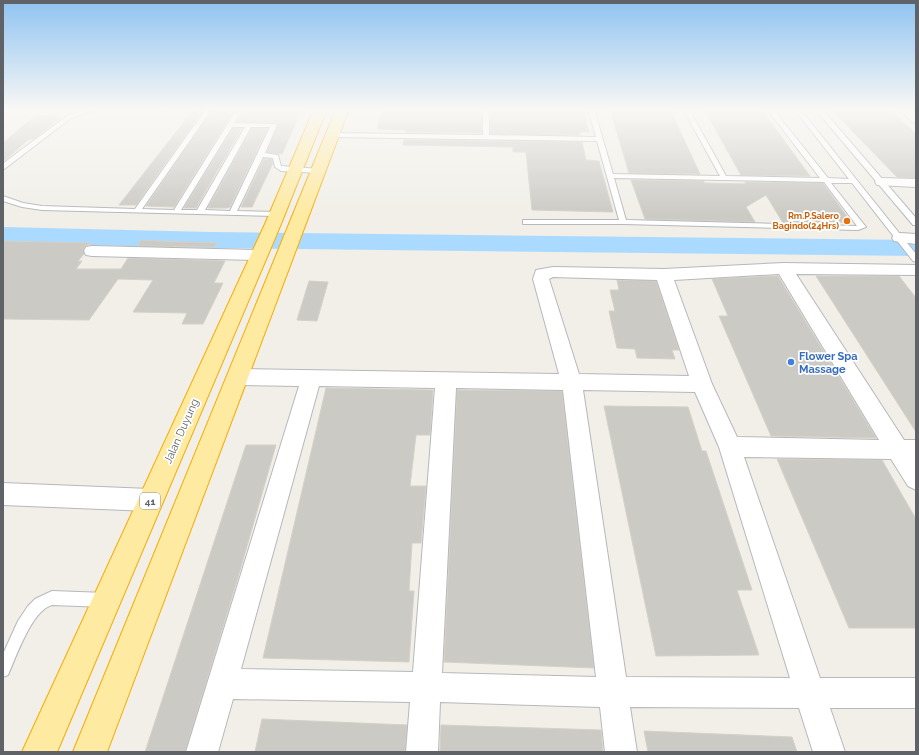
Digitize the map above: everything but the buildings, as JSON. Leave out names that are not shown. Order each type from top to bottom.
[{"type":"highway","name":"Jalan Duyung","points":[[90,752],[239,377],[275,219],[307,144]]},
{"type":"highway","name":"Jalan Duyung","points":[[39,752],[150,500],[268,254],[298,224],[330,144]]},
{"type":"street","points":[[882,182],[916,183]]},
{"type":"street","points":[[92,251],[268,254]]},
{"type":"street","points":[[621,752],[572,383],[541,279],[542,274],[553,272],[664,275],[784,268],[916,270]]},
{"type":"street","points":[[784,268],[906,450],[916,479]]},
{"type":"street","points":[[664,275],[702,384],[730,447],[808,692],[829,752]]},
{"type":"street","points":[[239,377],[702,384]]},
{"type":"street","points":[[202,752],[311,379]]},
{"type":"street","points":[[422,752],[446,379]]},
{"type":"street","points":[[730,447],[906,450]]},
{"type":"street","points":[[3,494],[150,500]]},
{"type":"street","points":[[221,684],[614,692],[916,693]]},
{"type":"lane","points":[[3,168],[32,144]]},
{"type":"lane","points":[[137,211],[185,144]]},
{"type":"lane","points":[[176,212],[217,144]]},
{"type":"lane","points":[[200,212],[238,144]]},
{"type":"lane","points":[[232,213],[266,144]]},
{"type":"lane","points":[[601,144],[623,222]]},
{"type":"lane","points":[[705,144],[724,178]]},
{"type":"lane","points":[[526,222],[623,222],[862,227],[797,144]]},
{"type":"lane","points":[[824,144],[854,181],[907,240],[916,259]]},
{"type":"lane","points":[[848,144],[916,223]]},
{"type":"lane","points":[[261,155],[276,156],[279,168],[319,171]]},
{"type":"lane","points":[[610,176],[854,181]]},
{"type":"lane","points":[[3,198],[10,202],[35,206],[137,211],[232,213],[275,219]]},
{"type":"lane","points":[[3,670],[31,614],[38,604],[44,600],[52,598],[107,600]]},
{"type":"waterway","points":[[3,235],[210,240],[916,248]]},
{"type":"place","name":"Rm.P.Salero Bagindo(24Hrs)","points":[[847,221]]},
{"type":"place","name":"Flower Spa Massage","points":[[791,362]]}]
